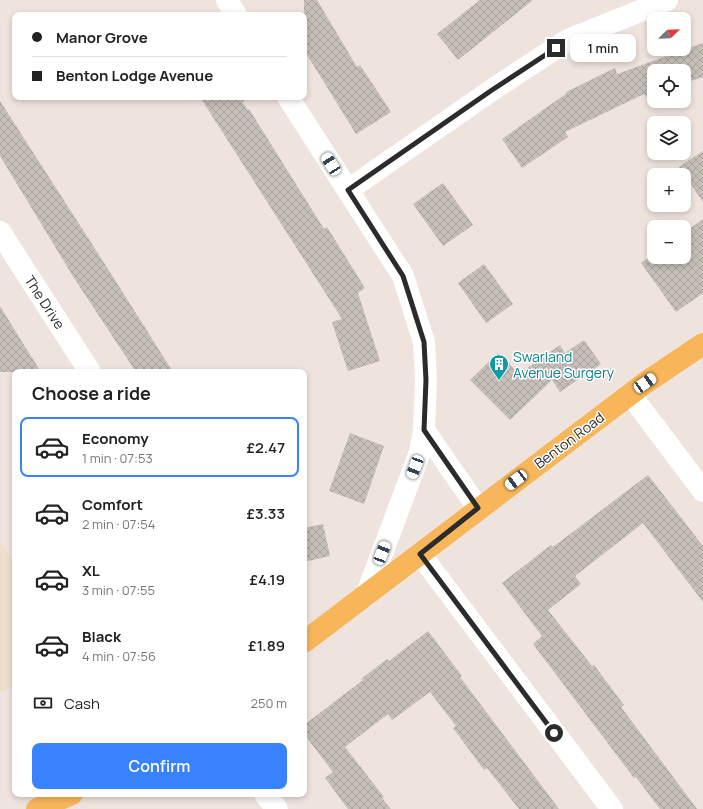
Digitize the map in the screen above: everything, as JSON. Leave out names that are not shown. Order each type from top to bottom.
[{"type":"main road","name":"Benton Road","points":[[307,640],[366,596],[478,508],[630,394],[703,344]]},
{"type":"main road","points":[[37,809],[65,797]]},
{"type":"main road","points":[[76,809],[86,797]]},
{"type":"street","points":[[227,0],[234,12]]},
{"type":"street","points":[[348,190],[492,90],[568,40],[667,0]]},
{"type":"street","points":[[290,100],[403,276],[424,342],[426,380],[424,430],[420,452],[366,596]]},
{"type":"street","name":"The Drive","points":[[0,232],[88,369]]},
{"type":"street","points":[[630,394],[703,491]]},
{"type":"street","points":[[424,430],[478,508]]},
{"type":"street","points":[[420,554],[612,809]]},
{"type":"street","points":[[267,797],[277,809]]},
{"type":"shaded area","points":[[0,543],[12,561],[12,686],[0,692]]},
{"type":"building","points":[[304,0],[317,0],[357,67],[360,65],[391,112],[356,134],[307,55],[307,12],[304,12]]},
{"type":"building","points":[[480,0],[533,0],[458,60],[437,34]]},
{"type":"building","points":[[703,43],[703,77],[691,81],[691,64],[647,64],[647,97],[644,94],[565,132],[568,137],[522,168],[502,139],[567,93],[566,92],[615,68],[617,74],[667,56],[691,56],[691,47]]},
{"type":"building","points":[[202,100],[245,100],[242,102],[248,110],[249,109],[324,229],[327,227],[365,288],[358,293],[380,361],[348,371],[332,322],[342,319]]},
{"type":"building","points":[[0,101],[171,369],[134,369],[74,278],[0,156]]},
{"type":"building","points":[[703,151],[703,202],[691,184],[691,168],[679,167]]},
{"type":"building","points":[[443,183],[473,225],[443,246],[413,204]]},
{"type":"building","points":[[703,219],[703,293],[676,312],[641,263],[647,259],[647,264],[691,264],[691,228]]},
{"type":"building","points":[[484,264],[513,304],[486,323],[458,283]]},
{"type":"building","points":[[0,306],[39,369],[12,369],[12,372],[0,372]]},
{"type":"building","name":"Swarland Avenue Surgery","points":[[584,340],[601,364],[560,392],[552,380],[510,420],[470,380],[498,353],[519,374],[560,345],[565,353]]},
{"type":"building","points":[[350,433],[384,446],[364,504],[329,491]]},
{"type":"building","points":[[648,475],[703,546],[703,602],[643,523],[575,576],[581,584],[548,610],[592,666],[594,665],[624,705],[621,707],[697,809],[660,809],[636,777],[634,778],[533,644],[542,636],[502,583],[551,545],[553,547]]},
{"type":"building","points":[[323,524],[330,556],[307,561],[307,527]]},
{"type":"building","points":[[428,631],[462,676],[460,677],[559,809],[519,809],[487,768],[484,770],[453,728],[456,726],[430,692],[392,720],[388,714],[345,747],[384,797],[382,798],[391,809],[348,809],[325,778],[333,772],[307,738],[307,723],[363,680],[361,679],[387,659],[389,661]]},
{"type":"place","name":"Swarland Avenue Surgery","points":[[499,381]]},
{"type":"route","points":[[554,733],[420,554],[478,508],[424,430],[426,380],[424,342],[403,276],[348,190],[492,90],[556,48]]}]
